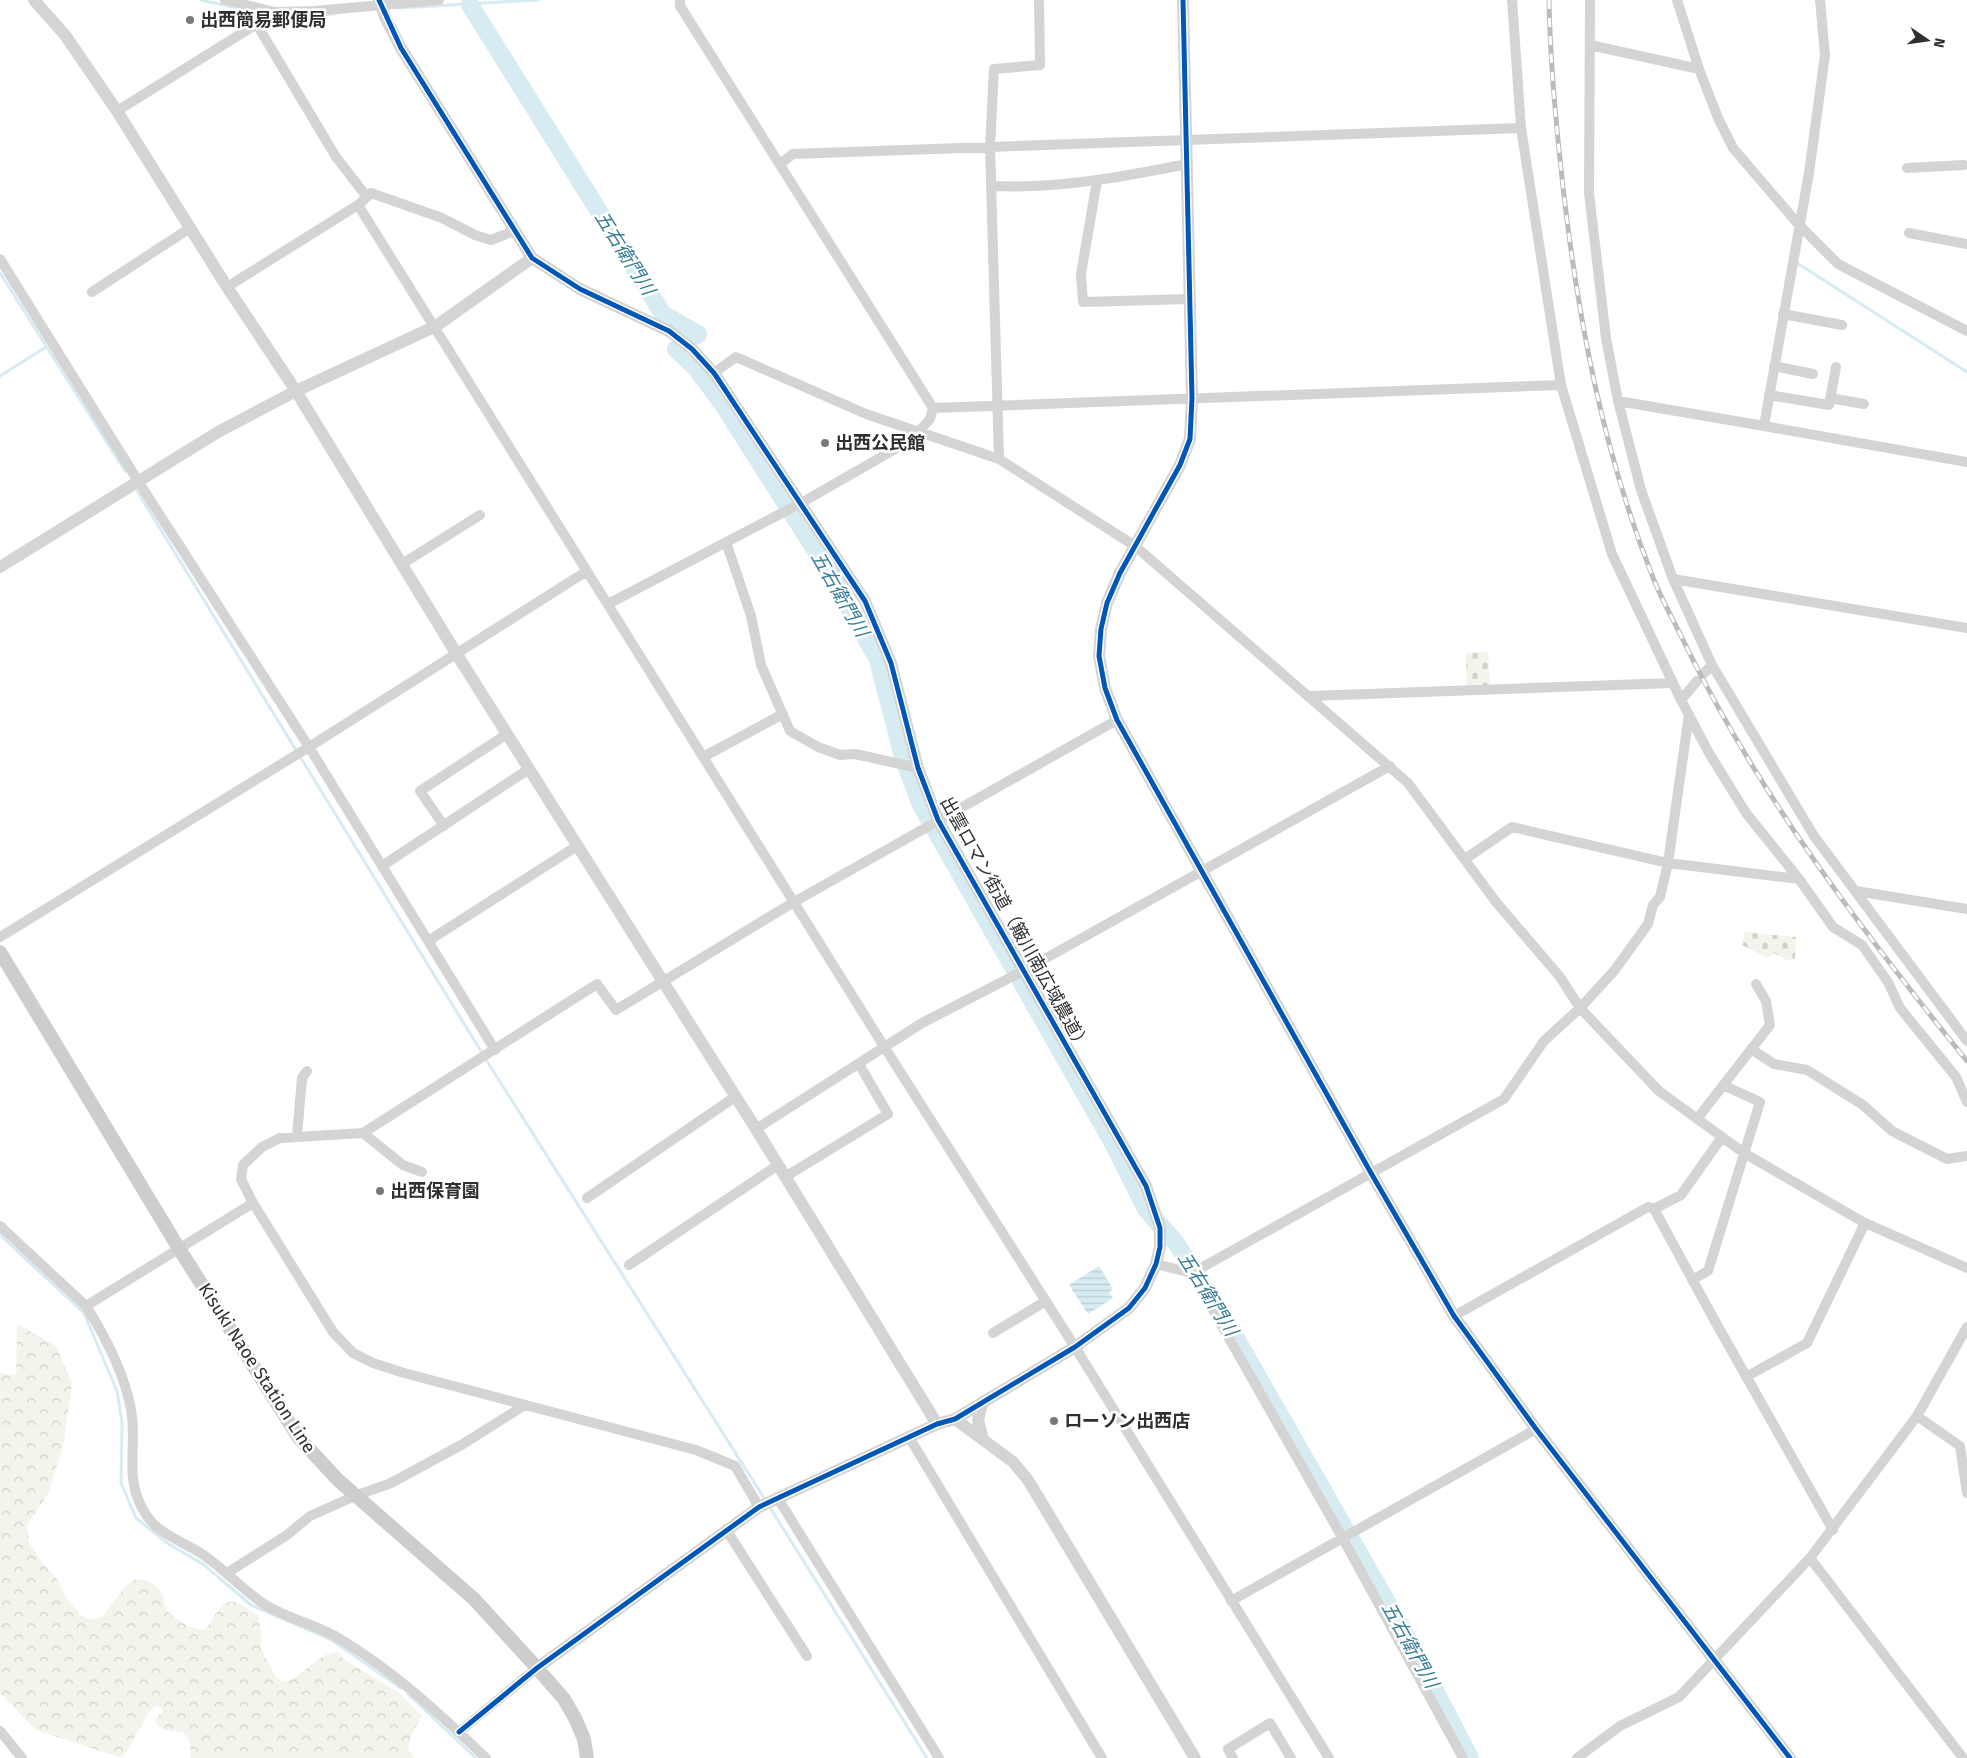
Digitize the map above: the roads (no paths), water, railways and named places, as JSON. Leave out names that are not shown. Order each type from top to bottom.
[{"type":"main road","name":"Kisuki Naoe Station Line","points":[[0,952],[178,1248],[299,1438],[355,1496],[474,1599],[538,1668],[564,1699],[575,1718],[584,1739],[587,1758]]},
{"type":"street","points":[[34,0],[66,35],[117,111],[227,287],[296,391],[456,653],[786,1177],[937,1424]]},
{"type":"street","points":[[225,0],[275,12],[439,0]]},
{"type":"street","name":"出雲ロマン街道（簸川南広域農道）","points":[[378,0],[402,48],[532,258],[580,288],[668,332],[692,349],[714,373],[865,601],[890,663],[918,768],[938,820],[1146,1186],[1160,1228],[1156,1264],[1145,1288],[1129,1308],[1075,1347],[955,1419],[937,1424],[759,1507],[538,1668]]},
{"type":"street","points":[[608,604],[801,504],[911,440],[930,419],[933,408],[680,6],[680,0]]},
{"type":"street","points":[[999,459],[999,406],[990,146],[994,69],[1040,65],[1039,0]]},
{"type":"street","points":[[1183,0],[1192,398],[1190,439],[1107,603],[1101,629],[1099,656],[1105,688],[1117,720],[1371,1173],[1454,1316],[1536,1429],[1790,1758]]},
{"type":"street","points":[[1512,0],[1521,128],[1561,385],[1612,554],[1681,700],[1746,813],[1799,879],[1833,927],[1862,945],[1888,982],[1900,1008],[1956,1077],[1967,1102]]},
{"type":"street","points":[[1590,0],[1589,193],[1606,338],[1618,402],[1641,490],[1673,579],[1712,665],[1814,836],[1967,1041]]},
{"type":"street","points":[[1677,0],[1699,69],[1718,118],[1733,148],[1799,225],[1838,264],[1967,331]]},
{"type":"street","points":[[1764,426],[1809,173],[1825,55],[1820,0]]},
{"type":"street","points":[[117,111],[275,12]]},
{"type":"street","points":[[256,23],[336,157],[367,196]]},
{"type":"street","points":[[1590,45],[1699,69]]},
{"type":"street","points":[[780,164],[792,154],[1521,128]]},
{"type":"street","points":[[991,186],[1018,188],[1097,182],[1187,164]]},
{"type":"street","points":[[1907,168],[1964,164]]},
{"type":"street","points":[[1097,182],[1081,274],[1083,302],[1189,298]]},
{"type":"street","points":[[227,287],[371,194],[442,218],[476,235],[491,240],[514,231]]},
{"type":"street","points":[[358,204],[436,326],[885,1048],[1075,1347],[1329,1758]]},
{"type":"street","points":[[92,292],[190,228]]},
{"type":"street","points":[[1910,233],[1967,244]]},
{"type":"street","points":[[0,567],[218,432],[296,391],[436,326],[532,258]]},
{"type":"street","points":[[0,259],[138,481],[309,747],[495,1050]]},
{"type":"street","points":[[1783,314],[1842,325]]},
{"type":"street","points":[[714,373],[736,357],[866,414],[921,431],[999,459],[1135,546],[1408,783],[1496,902],[1560,977],[1580,1008],[1659,1091],[1744,1153],[1865,1223],[1967,1268]]},
{"type":"street","points":[[1774,366],[1813,374]]},
{"type":"street","points":[[1769,395],[1829,405],[1836,367]]},
{"type":"street","points":[[933,408],[1561,385]]},
{"type":"street","points":[[1830,398],[1864,404]]},
{"type":"street","points":[[1618,402],[1967,462]]},
{"type":"street","points":[[402,564],[480,515]]},
{"type":"street","points":[[726,542],[751,616],[761,665],[790,730],[818,747],[840,756],[855,754],[918,768]]},
{"type":"street","points":[[0,937],[309,747],[587,571]]},
{"type":"street","points":[[1673,579],[1967,628]]},
{"type":"street","points":[[1681,700],[1712,665]]},
{"type":"street","points":[[1310,696],[1673,683]]},
{"type":"street","points":[[703,757],[783,714]]},
{"type":"street","points":[[1156,1264],[1192,1273],[1504,1098],[1544,1041],[1580,1008],[1614,971],[1648,924],[1653,905],[1660,897],[1668,863],[1689,714]]},
{"type":"street","points":[[759,1507],[735,1466],[696,1450],[404,1373],[373,1363],[353,1353],[333,1332],[253,1203],[241,1179],[243,1165],[262,1147],[280,1138],[363,1132],[597,984],[616,1010],[794,902],[1117,720]]},
{"type":"street","points":[[444,826],[420,790],[507,734]]},
{"type":"street","points":[[756,1129],[922,1023],[1023,971],[1390,766]]},
{"type":"street","points":[[382,866],[529,769]]},
{"type":"street","points":[[1464,859],[1512,827],[1668,863],[1799,879]]},
{"type":"street","points":[[428,941],[577,846]]},
{"type":"street","points":[[1856,891],[1967,909]]},
{"type":"street","points":[[1697,1119],[1770,1025],[1766,1001],[1756,984]]},
{"type":"street","points":[[1751,1049],[1774,1064],[1806,1070],[1863,1105],[1892,1131],[1947,1159],[1967,1156]]},
{"type":"street","points":[[786,1177],[888,1114],[858,1064]]},
{"type":"street","points":[[297,1136],[302,1078],[307,1071]]},
{"type":"street","points":[[1692,1280],[1708,1271],[1760,1102],[1723,1085]]},
{"type":"street","points":[[587,1198],[735,1097]]},
{"type":"street","points":[[363,1132],[403,1165],[422,1172]]},
{"type":"street","points":[[1654,1209],[1680,1195],[1722,1137]]},
{"type":"street","points":[[629,1265],[778,1165]]},
{"type":"street","points":[[86,1306],[253,1203]]},
{"type":"street","points":[[1454,1316],[1648,1207],[1654,1209],[1746,1378],[1833,1530]]},
{"type":"street","points":[[1746,1378],[1807,1343],[1865,1223]]},
{"type":"street","points":[[0,1226],[86,1306],[115,1362],[131,1411],[131,1472],[133,1488],[148,1518],[161,1530],[200,1553],[227,1573],[265,1605],[338,1638],[362,1654],[432,1705],[486,1758]]},
{"type":"street","points":[[1192,1273],[1342,1537],[1463,1758]]},
{"type":"street","points":[[993,1333],[1046,1301]]},
{"type":"street","points":[[1577,1758],[1628,1721],[1679,1697],[1810,1558],[1833,1530],[1917,1416],[1967,1327]]},
{"type":"street","points":[[982,1404],[978,1420],[982,1439]]},
{"type":"street","points":[[227,1573],[287,1535],[310,1516],[390,1483],[464,1444],[525,1405]]},
{"type":"street","points":[[1917,1416],[1960,1446],[1967,1493]]},
{"type":"street","points":[[955,1419],[1013,1462],[1028,1480],[1196,1758]]},
{"type":"street","points":[[1231,1601],[1536,1429]]},
{"type":"street","points":[[909,1437],[1102,1758]]},
{"type":"street","points":[[777,1497],[939,1758]]},
{"type":"street","points":[[727,1531],[807,1656]]},
{"type":"street","points":[[1810,1558],[1963,1758]]},
{"type":"street","points":[[459,1732],[538,1668]]},
{"type":"street","points":[[1233,1758],[1228,1749],[1270,1723],[1291,1758]]},
{"type":"street","points":[[0,1730],[22,1758]]},
{"type":"waterway","points":[[201,0],[255,12]]},
{"type":"waterway","name":"五右衛門川","points":[[399,8],[538,0]]},
{"type":"waterway","name":"五右衛門川","points":[[470,5],[663,314],[698,334],[676,349],[696,368],[724,406],[828,570],[878,660],[903,757],[920,803],[1114,1145],[1146,1209],[1176,1243],[1226,1321],[1411,1644],[1470,1758]]},
{"type":"waterway","points":[[316,15],[335,14]]},
{"type":"waterway","points":[[1797,263],[1967,372]]},
{"type":"waterway","points":[[0,273],[125,471]]},
{"type":"waterway","points":[[0,376],[46,347]]},
{"type":"waterway","points":[[137,491],[490,1066],[766,1501]]},
{"type":"waterway","points":[[0,1235],[84,1313],[117,1391],[122,1423],[121,1483],[136,1518],[167,1543],[203,1564],[251,1605],[330,1639],[401,1688]]},
{"type":"waterway","points":[[769,1506],[927,1758]]},
{"type":"waterway","points":[[408,1694],[476,1758]]},
{"type":"railway","points":[[1549,0],[1552,70],[1560,164],[1576,286],[1606,433],[1635,528],[1652,575],[1663,601],[1714,700],[1779,808],[1851,912],[1967,1061]]},
{"type":"place","name":"出西簡易郵便局","points":[[190,20]]},
{"type":"place","name":"出西公民館","points":[[825,443]]},
{"type":"place","name":"出西保育園","points":[[380,1191]]},
{"type":"place","name":"ローソン出西店","points":[[1054,1421]]}]
